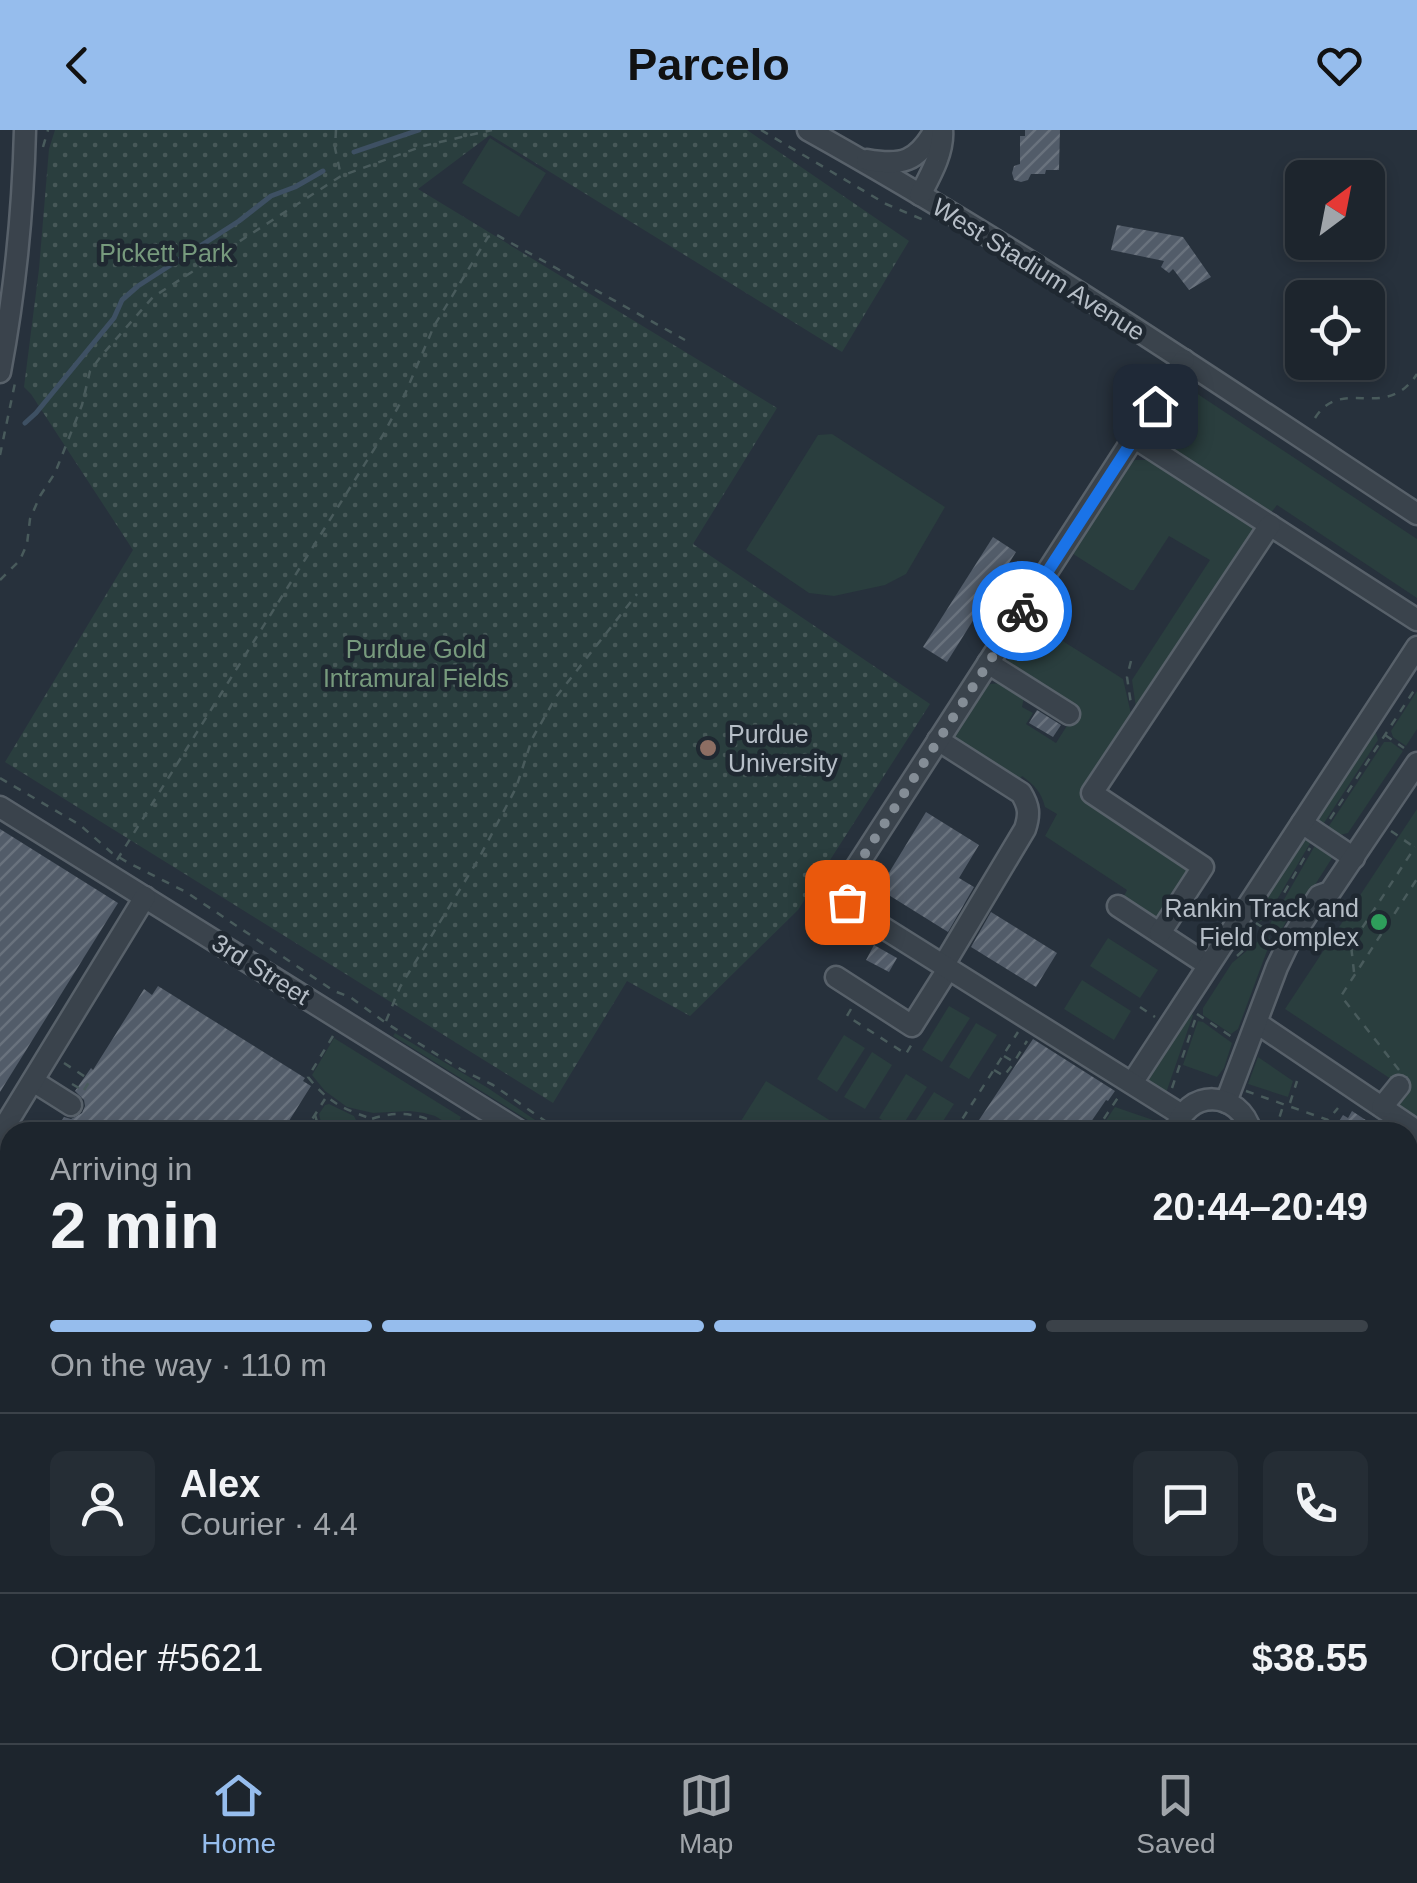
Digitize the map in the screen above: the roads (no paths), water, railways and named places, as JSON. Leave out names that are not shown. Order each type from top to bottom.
[{"type":"street","points":[[0,372],[14,282],[25,130]]},
{"type":"street","points":[[26,156],[34,130]]},
{"type":"street","name":"West Stadium Avenue","points":[[808,130],[1184,360],[1417,514]]},
{"type":"street","points":[[858,158],[886,163],[904,161],[917,155],[938,130],[943,139],[920,195]]},
{"type":"street","points":[[0,190],[22,195]]},
{"type":"street","points":[[1175,1122],[855,910],[847,902],[845,892],[848,880],[1184,360]]},
{"type":"street","points":[[1136,438],[1417,620]]},
{"type":"street","points":[[1160,933],[1204,868],[1092,794],[1270,525]]},
{"type":"street","points":[[1127,1087],[1218,964],[1242,914],[1302,823],[1376,729],[1417,646]]},
{"type":"street","points":[[988,663],[1069,714]]},
{"type":"street","points":[[836,978],[912,1026],[1026,828],[1030,816],[1020,794],[938,740]]},
{"type":"street","points":[[1226,1102],[1288,944],[1318,896],[1330,892],[1354,858],[1410,756]]},
{"type":"street","name":"3rd Street","points":[[0,806],[145,897],[382,1033],[507,1122]]},
{"type":"street","points":[[1302,823],[1354,858]]},
{"type":"street","points":[[3,1122],[33,1081],[145,897]]},
{"type":"street","points":[[1118,906],[1218,964]]},
{"type":"street","points":[[1257,1023],[1404,1122]]},
{"type":"street","points":[[1382,1107],[1401,1080]]},
{"type":"street","points":[[33,1081],[77,1099]]},
{"type":"street","points":[[1179,1122],[1190,1106],[1214,1099],[1237,1107],[1248,1122]]},
{"type":"waterway","points":[[354,152],[419,130]]},
{"type":"waterway","points":[[25,423],[114,318],[122,300],[138,286],[271,196],[323,171]]},
{"type":"place","name":"Purdue University","points":[[708,748]]},
{"type":"place","name":"Rankin Track and Field Complex","points":[[1379,922]]},
{"type":"park label","name":"Pickett Park","points":[[166,253]]},
{"type":"park label","name":"Purdue Gold Intramural Fields","points":[[416,664]]}]
